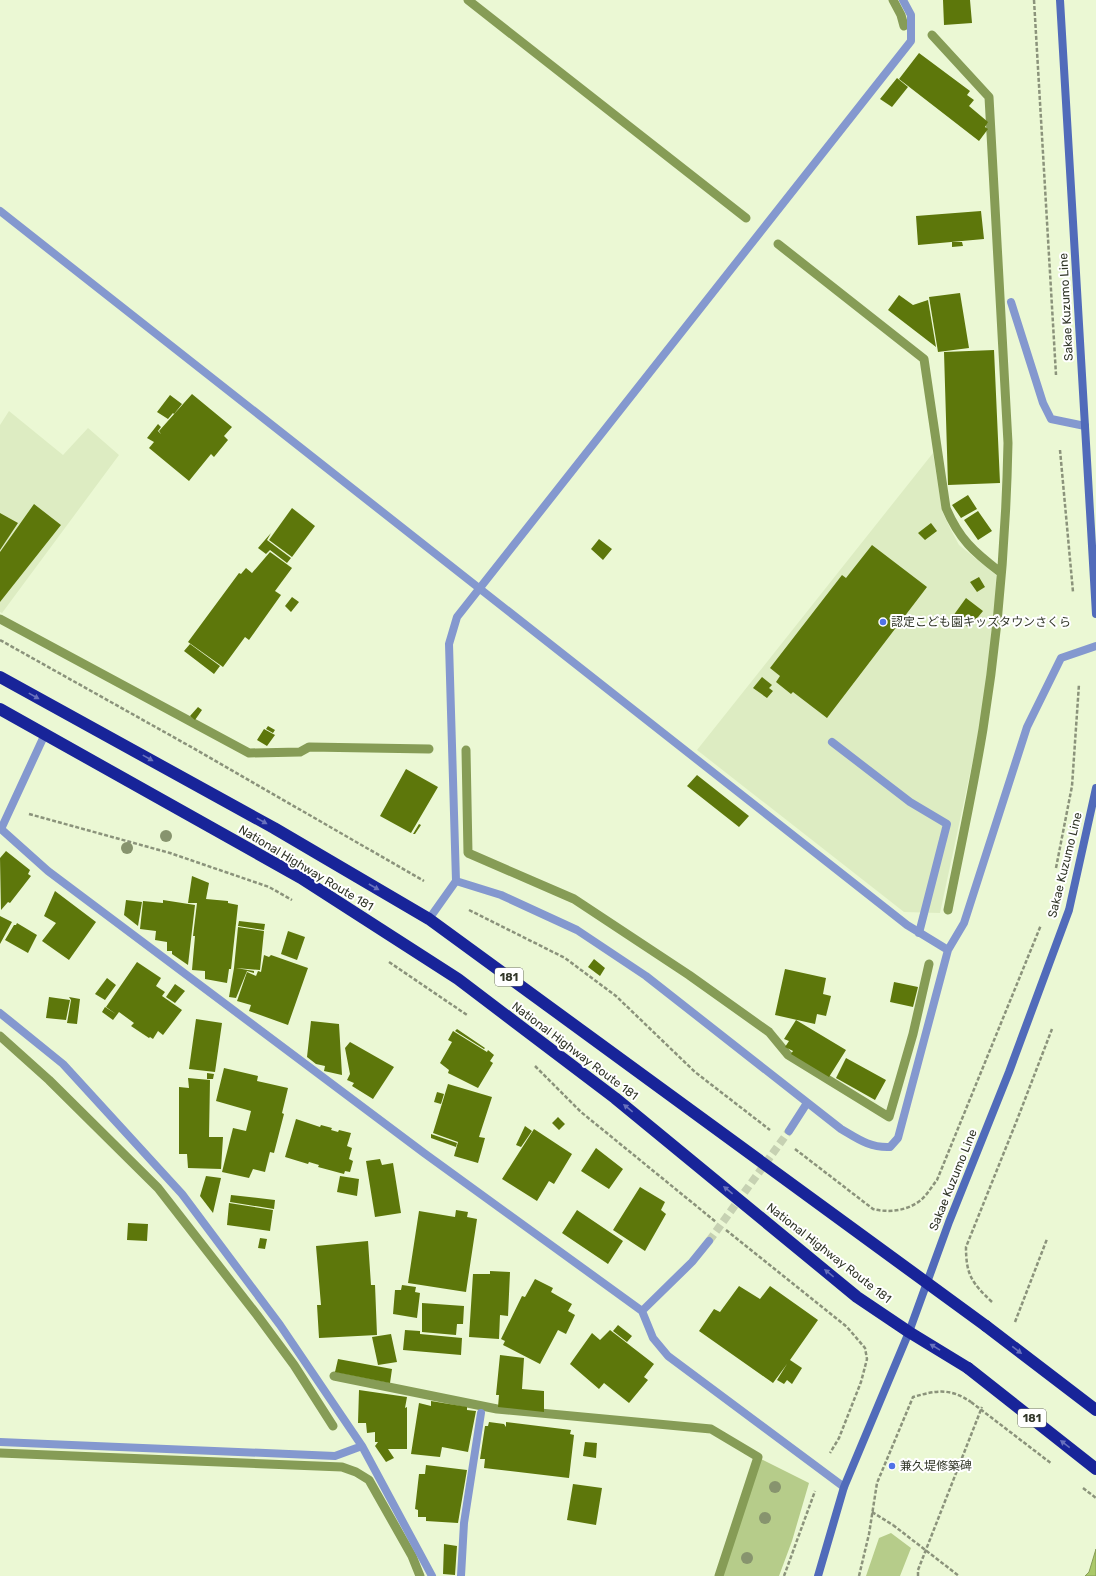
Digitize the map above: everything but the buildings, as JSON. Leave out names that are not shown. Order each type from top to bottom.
[{"type":"highway","name":"National Highway Route 181","points":[[0,677],[274,828],[429,919],[927,1282],[1096,1410]]},
{"type":"highway","name":"National Highway Route 181","points":[[0,709],[301,878],[458,980],[615,1098],[857,1297],[909,1332],[968,1368],[1096,1469]]},
{"type":"main road","name":"Sakae Kuzumo Line","points":[[1060,0],[1096,614]]},
{"type":"main road","name":"Sakae Kuzumo Line","points":[[818,1576],[844,1487],[909,1332],[1009,1072],[1069,910],[1096,788]]},
{"type":"street","points":[[429,919],[456,881],[449,644],[457,618],[478,589],[912,40],[911,15],[903,0]]},
{"type":"street","points":[[0,211],[907,926],[948,950]]},
{"type":"street","points":[[1011,302],[1043,403],[1051,419],[1085,426]]},
{"type":"street","points":[[456,881],[501,895],[577,930],[646,976],[841,1129],[868,1145],[890,1147],[898,1138],[948,950],[964,922],[1027,727],[1061,658],[1096,646]]},
{"type":"street","points":[[45,734],[2,828],[48,872],[424,1153],[642,1311],[653,1338],[668,1356],[844,1487]]},
{"type":"street","points":[[832,742],[910,802],[947,824],[920,933]]},
{"type":"street","points":[[0,1013],[63,1064],[182,1194],[280,1325],[362,1446],[432,1576]]},
{"type":"street","points":[[789,1131],[808,1103]]},
{"type":"street","points":[[642,1311],[692,1262],[709,1241]]},
{"type":"street","points":[[461,1576],[464,1523],[481,1414]]},
{"type":"street","points":[[0,1442],[335,1456],[362,1446]]},
{"type":"path","points":[[1034,0],[1056,380]]},
{"type":"path","points":[[1060,450],[1074,597]]},
{"type":"path","points":[[0,640],[193,748],[424,881]]},
{"type":"path","points":[[1055,876],[1072,786],[1079,684]]},
{"type":"path","points":[[11,808],[170,853],[269,887],[297,903]]},
{"type":"path","points":[[469,910],[566,958],[616,996],[695,1072],[771,1130]]},
{"type":"path","points":[[790,1145],[873,1209],[886,1212],[905,1209],[922,1200],[937,1180],[1043,920]]},
{"type":"path","points":[[387,961],[469,1016]]},
{"type":"path","points":[[997,1306],[975,1286],[966,1263],[966,1247],[1052,1029]]},
{"type":"path","points":[[530,1061],[581,1112],[847,1327],[865,1348],[867,1359],[860,1382],[839,1438],[832,1452],[826,1455]]},
{"type":"path","points":[[859,1576],[877,1483],[913,1397],[932,1391],[960,1394],[1052,1464]]},
{"type":"path","points":[[1077,1484],[1096,1498]]},
{"type":"path","points":[[784,1576],[816,1491]]},
{"type":"path","points":[[872,1512],[893,1525],[959,1576]]},
{"type":"shaded area","points":[[9,411],[63,455],[88,428],[119,455],[2,613],[0,612],[0,425]]},
{"type":"shaded area","points":[[933,453],[942,511],[951,530],[959,545],[996,575],[995,614],[980,727],[940,913],[904,912],[697,750]]},
{"type":"shaded area","points":[[759,1458],[809,1483],[792,1541],[779,1576],[721,1576]]},
{"type":"shaded area","points":[[891,1533],[911,1548],[900,1576],[866,1576],[879,1538]]},
{"type":"shaded area","points":[[1096,1549],[1096,1576],[1085,1576],[1089,1572]]},
{"type":"waterway","points":[[468,0],[746,218]]},
{"type":"waterway","points":[[893,0],[901,15],[904,26]]},
{"type":"waterway","points":[[932,35],[989,97],[1008,443],[1003,550],[993,658],[979,752],[948,910]]},
{"type":"waterway","points":[[778,244],[924,359],[946,508],[962,537],[982,558],[1000,572]]},
{"type":"waterway","points":[[0,619],[249,753],[300,752],[309,747],[429,749]]},
{"type":"waterway","points":[[466,750],[468,853],[574,899],[689,975],[769,1032],[788,1055],[889,1117],[913,1034],[929,964]]},
{"type":"waterway","points":[[0,1036],[49,1080],[158,1188],[294,1365],[333,1426]]},
{"type":"waterway","points":[[334,1376],[497,1409],[711,1429],[758,1457],[719,1576]]},
{"type":"waterway","points":[[0,1453],[342,1467],[356,1472],[369,1480],[412,1556],[420,1576]]},
{"type":"tunnel","points":[[709,1241],[789,1131]]},
{"type":"place","name":"認定こども園キッズタウンさくら","points":[[883,622]]},
{"type":"place","name":"兼久堤修築碑","points":[[892,1466]]}]
